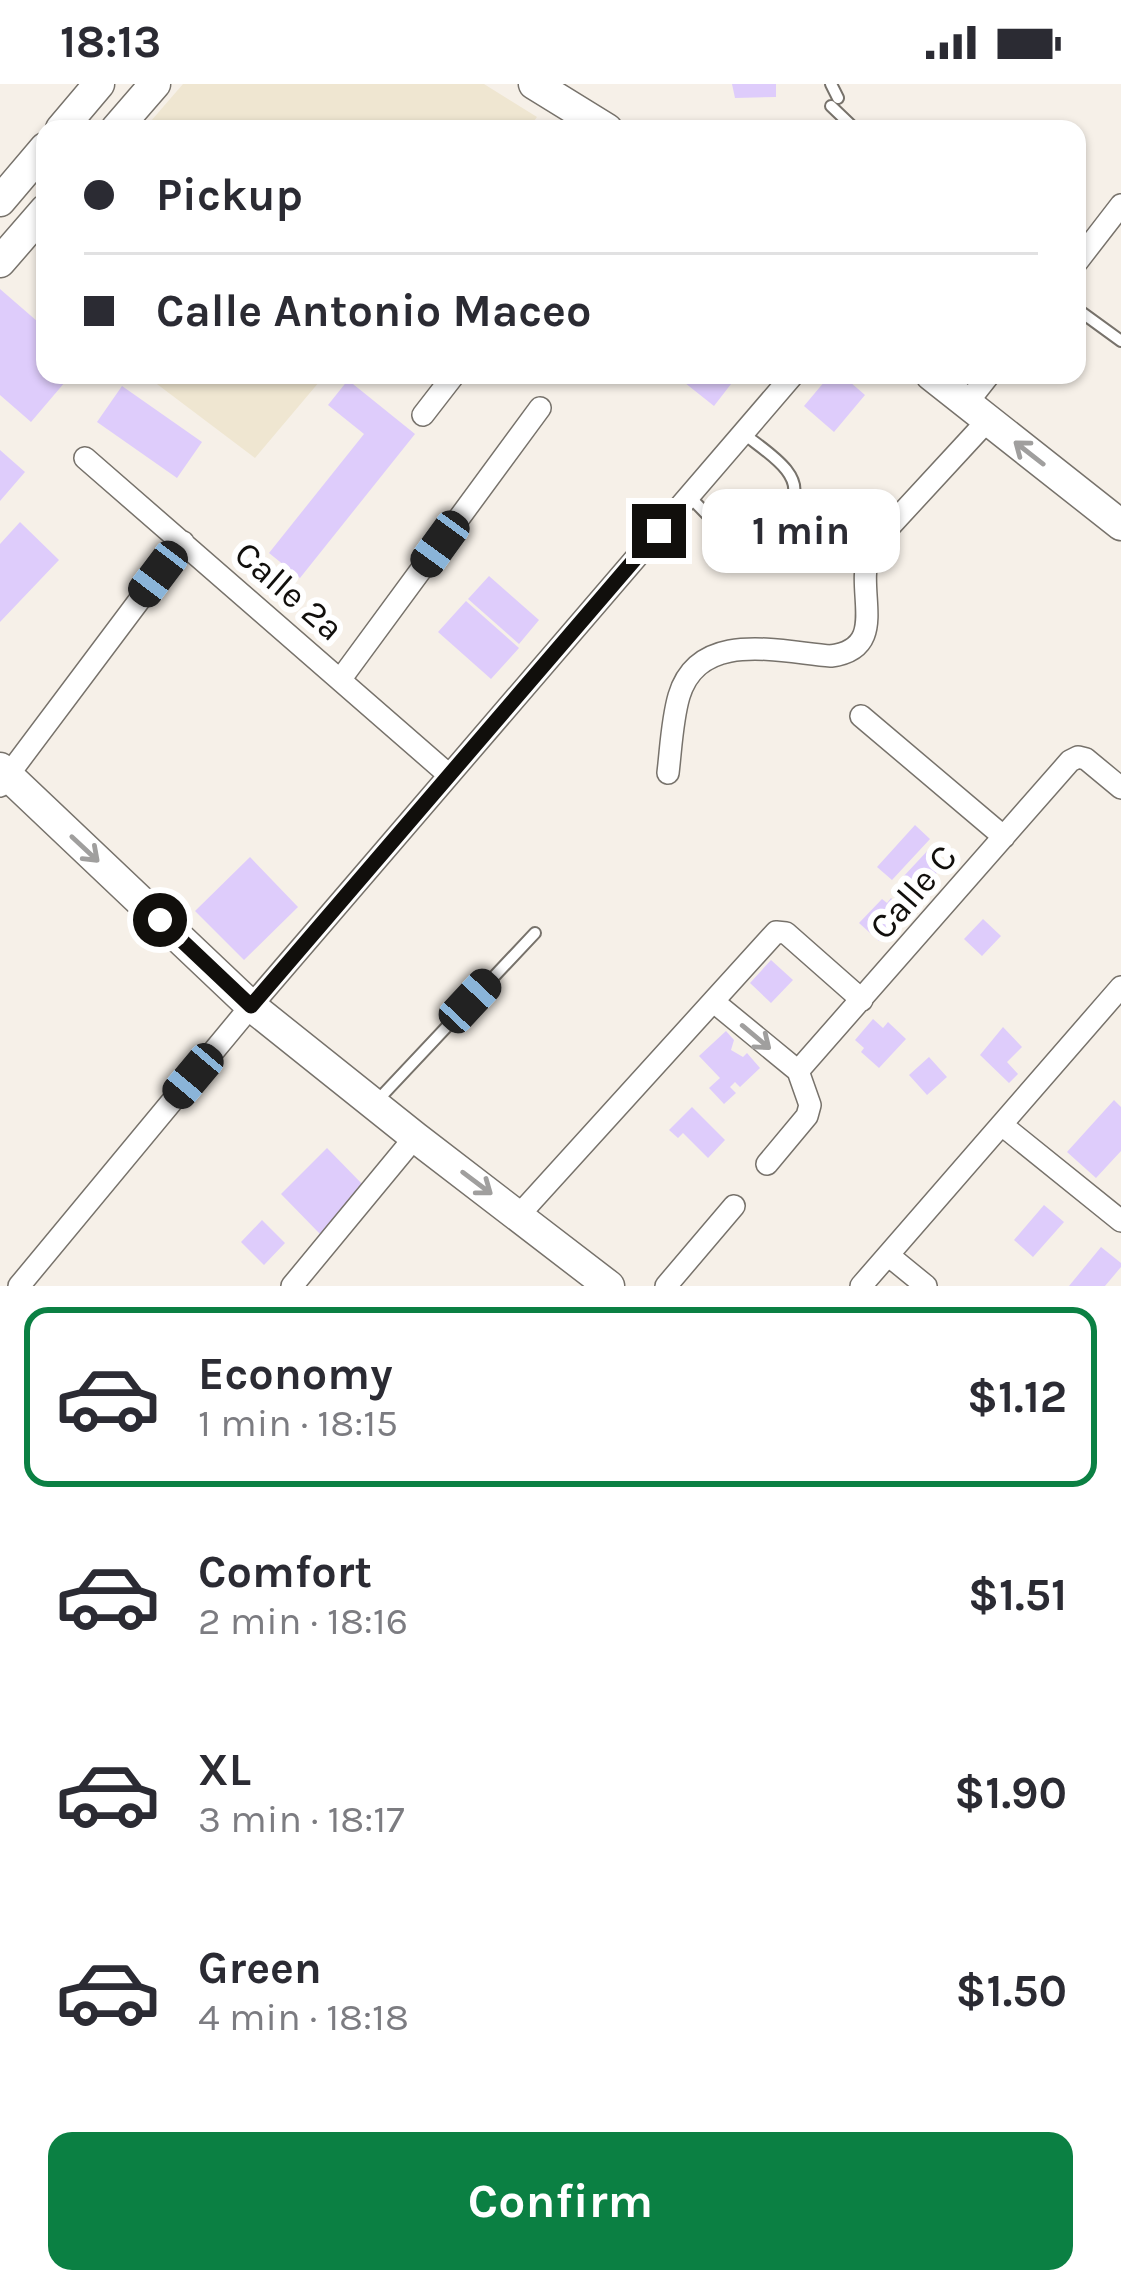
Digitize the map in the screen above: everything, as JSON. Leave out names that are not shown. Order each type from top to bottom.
[{"type":"street","points":[[68,120],[99,84]]},
{"type":"street","points":[[124,120],[155,84]]},
{"type":"street","points":[[534,84],[592,120]]},
{"type":"street","points":[[0,199],[36,157]]},
{"type":"street","points":[[1086,250],[1121,205]]},
{"type":"street","points":[[0,262],[36,230]]},
{"type":"street","points":[[423,416],[447,384]]},
{"type":"street","points":[[19,1286],[251,1006],[785,384]]},
{"type":"street","points":[[942,384],[1116,511]]},
{"type":"street","points":[[668,773],[678,700],[686,679],[713,655],[735,648],[831,656],[856,648],[864,635],[867,613],[868,556],[977,412],[986,384]]},
{"type":"street","points":[[340,680],[540,408]]},
{"type":"street","name":"Calle 2ª","points":[[85,458],[449,775]]},
{"type":"street","points":[[183,542],[2,776],[251,1006],[609,1286]]},
{"type":"street","points":[[861,716],[1004,837]]},
{"type":"street","name":"Calle C","points":[[798,1072],[1070,761],[1087,759],[1121,788]]},
{"type":"street","points":[[520,1215],[776,932],[782,931],[862,1000]]},
{"type":"street","points":[[861,1286],[1118,996]]},
{"type":"street","points":[[714,1002],[798,1072],[810,1105],[807,1116],[767,1164]]},
{"type":"street","points":[[1002,1124],[1121,1221]]},
{"type":"street","points":[[292,1286],[415,1137]]},
{"type":"street","points":[[666,1286],[734,1207]]},
{"type":"street","points":[[888,1255],[926,1286]]},
{"type":"lane","points":[[831,84],[834,102],[848,120]]},
{"type":"lane","points":[[1086,316],[1121,341]]},
{"type":"lane","points":[[689,496],[742,545],[752,544],[791,502],[796,485],[789,473],[743,433]]},
{"type":"lane","points":[[374,1105],[535,933]]},
{"type":"shaded area","points":[[183,84],[484,84],[537,117],[535,120],[152,120]]},
{"type":"shaded area","points":[[157,384],[317,384],[255,458]]},
{"type":"building","points":[[732,84],[776,84],[776,97],[735,98]]},
{"type":"building","points":[[0,289],[36,320],[36,384],[63,384],[31,422],[0,395]]},
{"type":"building","points":[[345,384],[353,384],[415,434],[300,578],[269,553],[364,434],[328,405]]},
{"type":"building","points":[[686,384],[731,384],[714,406]]},
{"type":"building","points":[[822,384],[852,384],[865,395],[834,432],[804,406]]},
{"type":"building","points":[[122,386],[202,442],[177,478],[97,422]]},
{"type":"building","points":[[0,450],[25,472],[0,501]]},
{"type":"building","points":[[20,522],[59,560],[0,622],[0,544]]},
{"type":"building","points":[[489,576],[539,620],[519,644],[468,599]]},
{"type":"building","points":[[466,601],[519,648],[491,679],[438,632]]},
{"type":"building","points":[[915,825],[930,839],[892,880],[877,867]]},
{"type":"building","points":[[930,848],[946,863],[919,892],[903,877]]},
{"type":"building","points":[[250,857],[298,907],[244,960],[195,911]]},
{"type":"building","points":[[891,898],[901,908],[896,913],[901,919],[879,941],[859,923],[882,899],[887,903]]},
{"type":"building","points":[[983,919],[1001,936],[982,956],[964,939]]},
{"type":"building","points":[[771,960],[793,980],[771,1003],[750,983]]},
{"type":"building","points":[[873,1019],[883,1028],[888,1022],[906,1039],[879,1068],[855,1040]]},
{"type":"building","points":[[1003,1027],[1022,1047],[1007,1062],[1018,1074],[1009,1083],[980,1055]]},
{"type":"building","points":[[726,1031],[734,1040],[731,1050],[743,1057],[747,1053],[760,1068],[740,1087],[735,1082],[730,1087],[736,1093],[724,1104],[709,1088],[720,1078],[699,1056]]},
{"type":"building","points":[[929,1057],[947,1077],[927,1095],[909,1075]]},
{"type":"building","points":[[1114,1100],[1121,1107],[1121,1151],[1096,1178],[1067,1152]]},
{"type":"building","points":[[692,1107],[725,1140],[708,1158],[683,1133],[678,1138],[669,1130]]},
{"type":"building","points":[[327,1148],[366,1188],[320,1234],[281,1194]]},
{"type":"building","points":[[1044,1205],[1064,1222],[1033,1257],[1014,1240]]},
{"type":"building","points":[[262,1220],[285,1243],[264,1265],[241,1242]]},
{"type":"building","points":[[1101,1247],[1121,1267],[1105,1286],[1069,1286]]},
{"type":"route","points":[[160,920],[251,1006],[659,531]]}]
